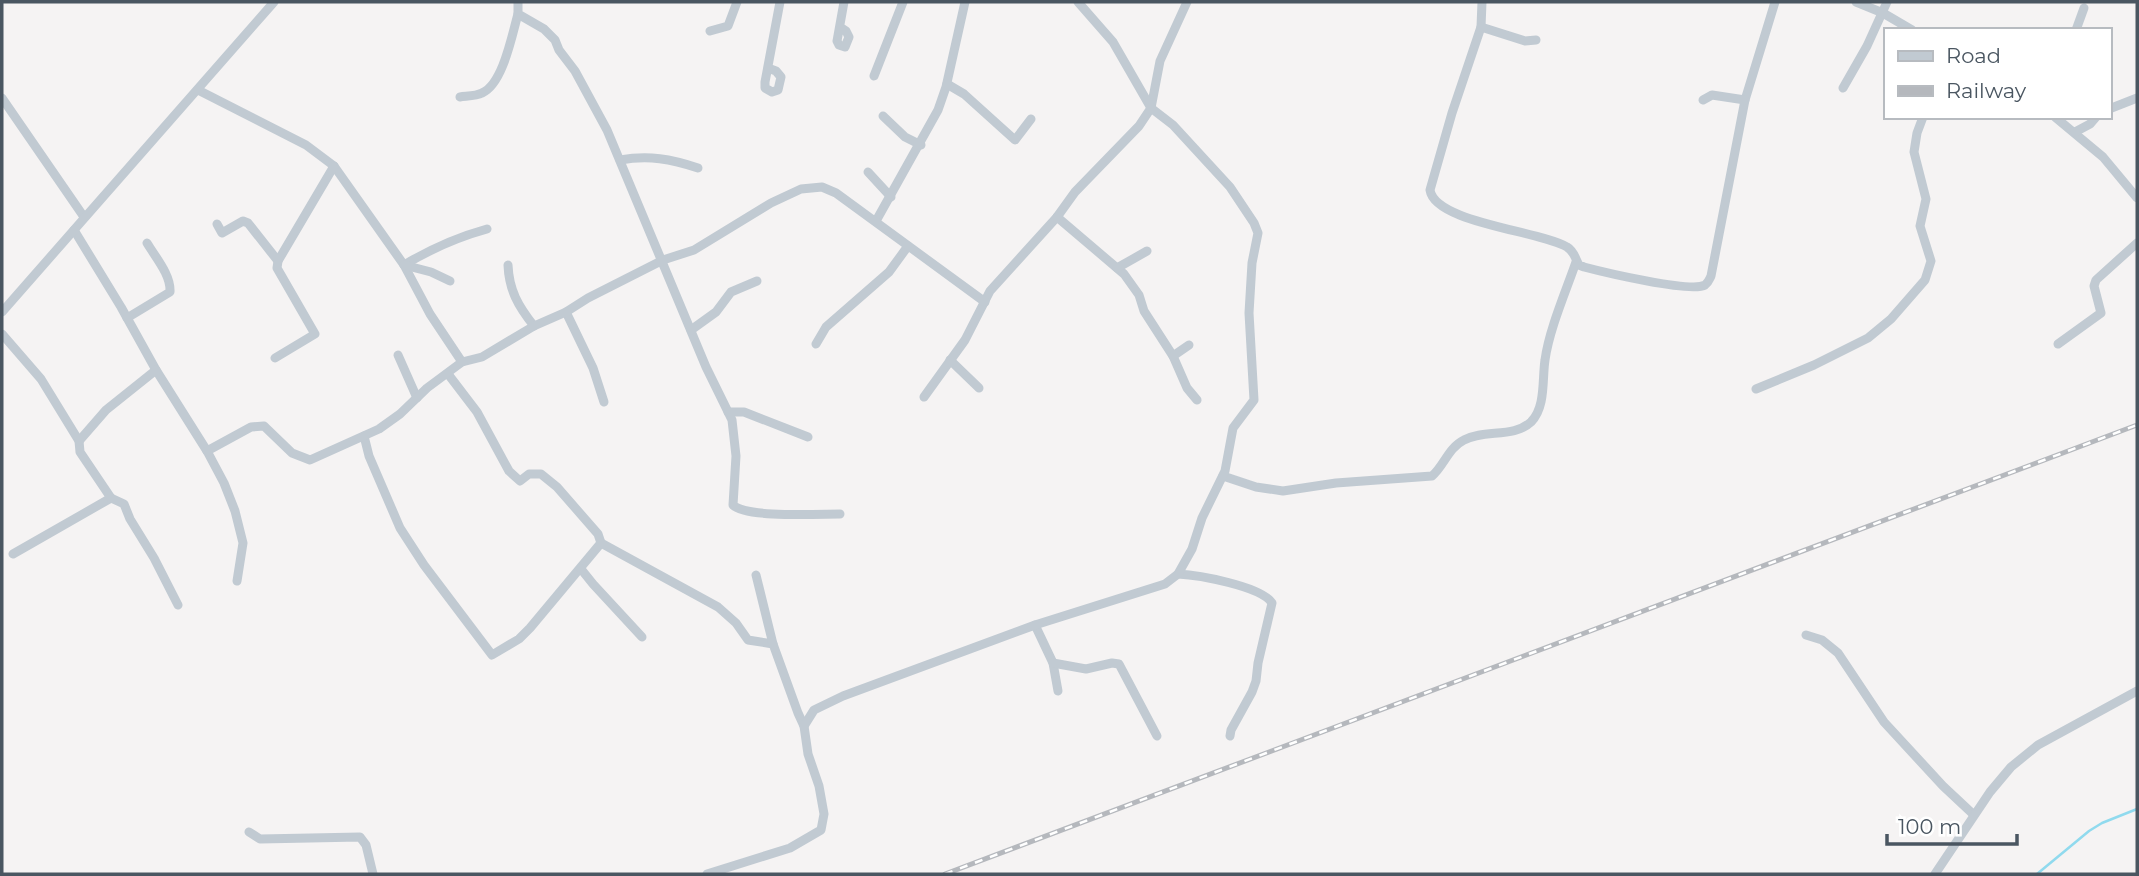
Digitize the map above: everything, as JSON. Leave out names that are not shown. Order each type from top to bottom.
[{"type":"street","points":[[2,312],[274,2]]},
{"type":"street","points":[[460,97],[481,94],[493,85],[502,66],[518,14],[518,2]]},
{"type":"street","points":[[710,31],[728,26],[737,2]]},
{"type":"street","points":[[768,68],[780,2]]},
{"type":"street","points":[[840,27],[844,2]]},
{"type":"street","points":[[874,76],[903,2]]},
{"type":"street","points":[[876,222],[939,110],[965,2]]},
{"type":"street","points":[[804,726],[809,716],[820,706],[1035,625],[1166,584],[1178,573],[1192,549],[1202,518],[1223,476],[1233,428],[1254,400],[1249,313],[1252,263],[1258,233],[1230,187],[1173,125],[1151,108],[1113,42],[1078,2]]},
{"type":"street","points":[[923,397],[972,328],[990,291],[1057,217],[1075,192],[1139,126],[1151,108],[1160,61],[1187,2]]},
{"type":"street","points":[[1482,2],[1481,27],[1448,124],[1430,194],[1438,203],[1494,227],[1570,248],[1576,262],[1584,267],[1652,282],[1700,286],[1709,282],[1745,100],[1775,2]]},
{"type":"street","points":[[1856,2],[1883,13],[1909,28]]},
{"type":"street","points":[[1843,88],[1867,46],[1887,2]]},
{"type":"street","points":[[2077,28],[2084,8]]},
{"type":"street","points":[[518,14],[544,29],[555,40],[590,98],[620,160],[706,367],[732,420],[736,456],[733,505],[738,510],[785,515],[839,514]]},
{"type":"street","points":[[1481,27],[1525,41],[1536,40]]},
{"type":"street","points":[[947,84],[964,94],[1015,140],[1031,119]]},
{"type":"street","points":[[198,90],[306,145],[334,166],[404,265],[430,314],[462,362]]},
{"type":"street","points":[[1703,100],[1712,95],[1745,100]]},
{"type":"street","points":[[2,98],[84,217]]},
{"type":"street","points":[[2111,108],[2137,98]]},
{"type":"street","points":[[883,116],[905,137],[921,145]]},
{"type":"street","points":[[1755,389],[1814,365],[1868,338],[1891,318],[1925,280],[1931,261],[1920,226],[1926,199],[1914,152],[1922,119]]},
{"type":"street","points":[[2058,119],[2103,157],[2137,198]]},
{"type":"street","points":[[2076,132],[2095,119]]},
{"type":"street","points":[[620,160],[639,156],[659,157],[698,168]]},
{"type":"street","points":[[275,358],[315,334],[277,268],[278,261],[334,166]]},
{"type":"street","points":[[868,172],[891,197]]},
{"type":"street","points":[[207,451],[251,427],[264,426],[292,453],[310,460],[364,436],[400,414],[462,362],[482,357],[534,326],[566,312],[663,260],[694,250],[801,188],[822,187],[836,193],[985,302]]},
{"type":"street","points":[[1057,217],[1124,274],[1139,295],[1144,311],[1173,356],[1187,388],[1197,400]]},
{"type":"street","points":[[217,224],[222,233],[235,224],[243,221],[248,223],[278,261]]},
{"type":"street","points":[[404,265],[446,244],[487,229]]},
{"type":"street","points":[[74,230],[224,483],[243,543],[237,581]]},
{"type":"street","points":[[127,318],[170,292],[166,275],[147,243]]},
{"type":"street","points":[[2058,344],[2101,313],[2094,286],[2096,280],[2137,243]]},
{"type":"street","points":[[816,344],[826,327],[889,272],[908,246]]},
{"type":"street","points":[[1118,268],[1147,251]]},
{"type":"street","points":[[1223,476],[1256,487],[1283,491],[1336,483],[1432,476],[1460,441],[1469,437],[1519,429],[1531,422],[1537,412],[1545,355],[1576,262]]},
{"type":"street","points":[[404,265],[431,272],[450,281]]},
{"type":"street","points":[[508,265],[509,282],[518,306],[534,326]]},
{"type":"street","points":[[691,330],[716,312],[731,292],[757,281]]},
{"type":"street","points":[[566,312],[593,368],[604,402]]},
{"type":"street","points":[[2,334],[41,379],[79,441],[80,452],[111,498],[124,504],[178,605]]},
{"type":"street","points":[[1173,356],[1189,345]]},
{"type":"street","points":[[398,355],[417,398]]},
{"type":"street","points":[[950,360],[979,388]]},
{"type":"street","points":[[79,441],[106,410],[156,370]]},
{"type":"street","points":[[448,374],[477,412],[509,471],[520,481],[529,474],[541,474],[557,487],[598,534],[601,543],[718,607],[736,623],[748,640],[773,644]]},
{"type":"street","points":[[728,412],[744,412],[807,437]]},
{"type":"street","points":[[364,436],[369,456],[400,528],[492,655],[519,639],[582,569],[601,543]]},
{"type":"street","points":[[13,554],[111,498]]},
{"type":"street","points":[[582,569],[642,638]]},
{"type":"street","points":[[1178,573],[1197,575],[1247,589],[1269,598],[1272,603],[1256,681],[1230,736]]},
{"type":"street","points":[[707,874],[790,848],[821,830],[824,822],[804,726],[773,644],[756,575]]},
{"type":"street","points":[[1035,625],[1053,663],[1058,691]]},
{"type":"street","points":[[1805,635],[1832,646],[1884,722],[1943,786],[1974,815]]},
{"type":"street","points":[[1053,663],[1086,669],[1119,664],[1157,736]]},
{"type":"street","points":[[1935,874],[1974,815],[2004,776],[2028,752],[2137,691]]},
{"type":"street","points":[[249,832],[260,839],[360,837],[366,845],[373,874]]},
{"type":"waterway","points":[[2037,874],[2089,831],[2137,809]]},
{"type":"railway","points":[[945,874],[2137,425]]}]
